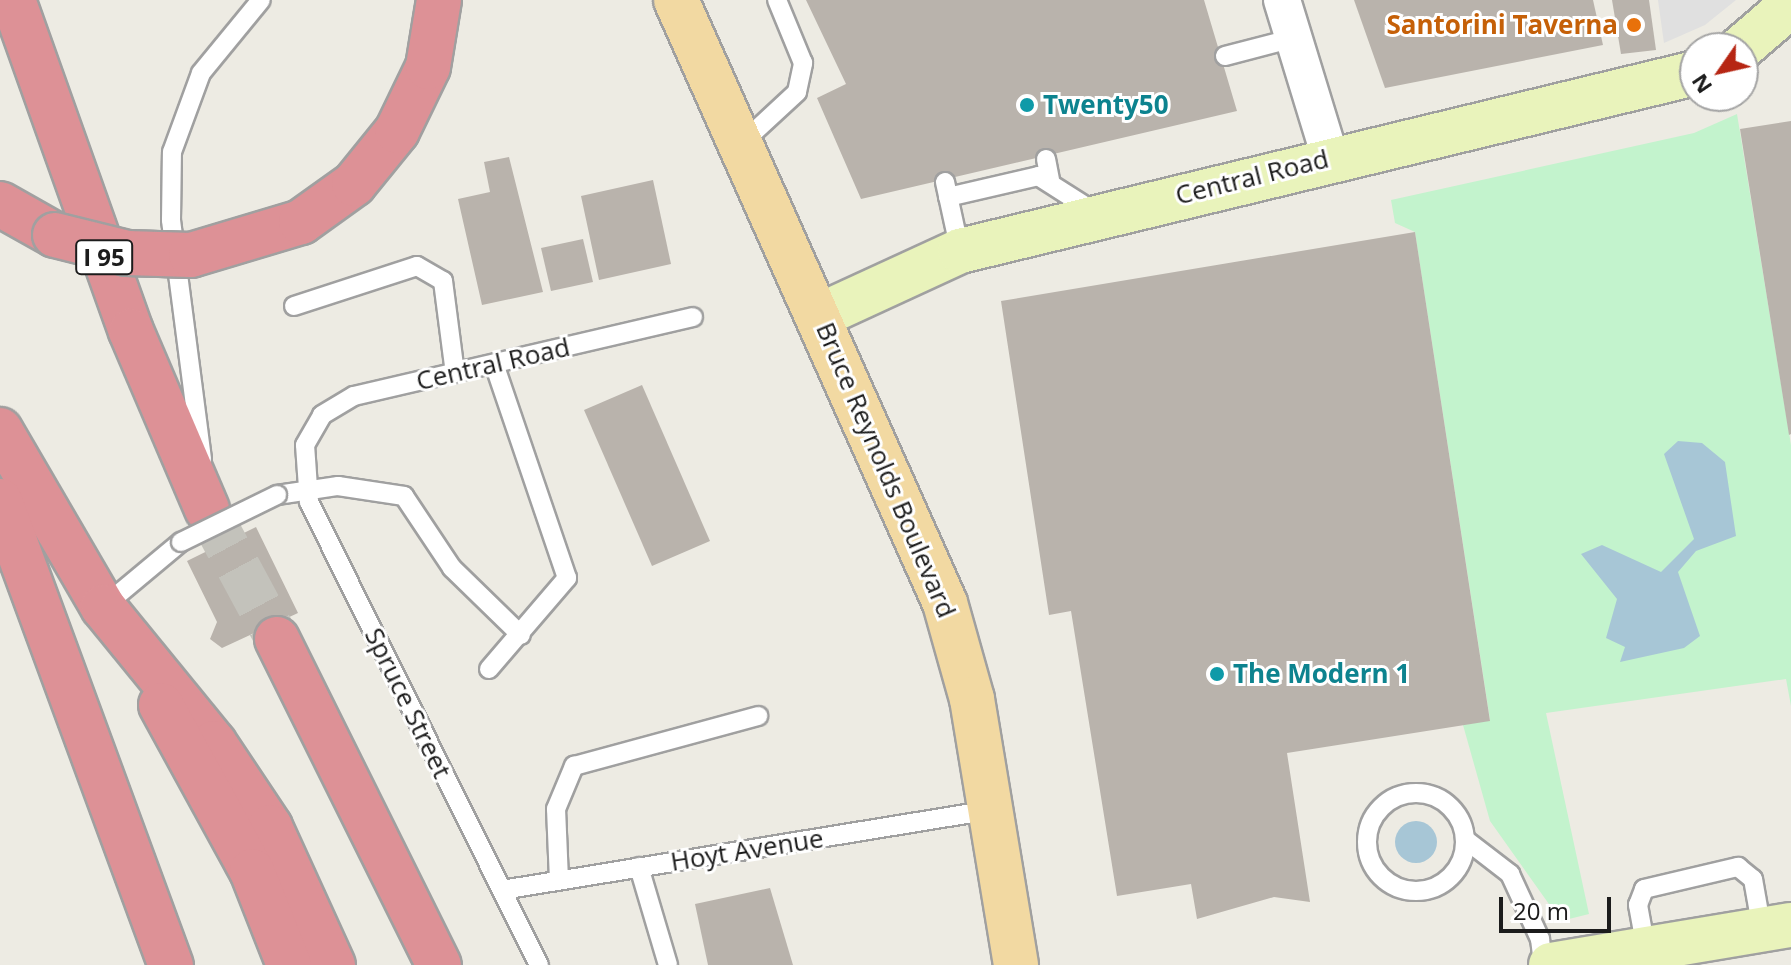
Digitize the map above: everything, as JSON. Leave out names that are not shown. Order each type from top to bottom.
[{"type":"highway","name":"I 95","points":[[13,0],[131,331],[194,526]]},
{"type":"highway","points":[[0,204],[55,235],[127,253],[191,255],[275,235],[328,205],[378,160],[417,97],[439,0]]},
{"type":"highway","points":[[0,430],[103,607],[136,652],[214,743],[270,827],[333,965]]},
{"type":"highway","points":[[0,501],[171,965]]},
{"type":"highway","points":[[277,639],[439,965]]},
{"type":"highway","points":[[136,652],[252,871],[289,965]]},
{"type":"main road","name":"Bruce Reynolds Boulevard","points":[[676,0],[821,315],[945,603],[991,810],[1016,965]]},
{"type":"main road","points":[[1756,32],[1781,6]]},
{"type":"main road","name":"Central Road","points":[[821,315],[960,251],[1330,157],[1679,77]]},
{"type":"main road","points":[[1551,965],[1777,927]]},
{"type":"street","points":[[1282,0],[1330,157]]},
{"type":"lane","points":[[194,526],[171,220],[172,152],[201,73],[261,0]]},
{"type":"lane","points":[[741,143],[797,92],[803,63],[777,0]]},
{"type":"lane","points":[[1225,56],[1294,38]]},
{"type":"lane","points":[[1046,159],[1050,180]]},
{"type":"lane","points":[[960,251],[947,190],[1038,176],[1050,180],[1103,215]]},
{"type":"lane","points":[[294,306],[417,266],[443,281],[455,373]]},
{"type":"lane","name":"Central Road","points":[[304,490],[309,435],[343,401],[693,317]]},
{"type":"lane","points":[[489,669],[567,578],[494,364]]},
{"type":"lane","points":[[103,607],[194,526],[277,495],[338,486],[404,496],[452,568],[521,635]]},
{"type":"lane","name":"Spruce Street","points":[[304,490],[539,965]]},
{"type":"lane","points":[[559,880],[556,809],[574,766],[758,716]]},
{"type":"lane","points":[[1466,840],[1456,872],[1427,890],[1395,886],[1367,851],[1379,808],[1407,793],[1448,803],[1466,840],[1510,874],[1540,939],[1543,965]]},
{"type":"lane","name":"Hoyt Avenue","points":[[502,890],[991,810]]},
{"type":"lane","points":[[639,867],[668,965]]},
{"type":"lane","points":[[1646,949],[1638,905],[1644,889],[1738,867],[1753,879],[1777,927]]},
{"type":"green space","points":[[1737,114],[1791,445],[1791,706],[1786,679],[1546,713],[1589,914],[1561,921],[1490,821],[1463,725],[1490,720],[1415,232],[1395,223],[1391,200],[1694,133]]},
{"type":"shaded area","points":[[1658,0],[1736,0],[1705,25],[1689,32],[1679,32],[1679,36],[1664,43]]},
{"type":"water","points":[[1678,441],[1702,443],[1725,462],[1736,536],[1696,551],[1678,572],[1700,636],[1684,648],[1620,662],[1625,647],[1606,638],[1617,599],[1581,554],[1602,545],[1661,572],[1694,539],[1664,454]]},
{"type":"water","points":[[1416,821],[1431,827],[1437,842],[1431,857],[1416,863],[1401,857],[1395,842],[1401,827]]},
{"type":"building","name":"Twenty50","points":[[806,0],[1204,0],[1237,111],[861,199],[817,98],[846,84]]},
{"type":"building","points":[[1354,0],[1593,0],[1603,45],[1385,88]]},
{"type":"building","name":"Santorini Taverna","points":[[1612,0],[1649,0],[1656,50],[1621,54]]},
{"type":"building","points":[[1791,121],[1791,434],[1789,435],[1740,129]]},
{"type":"building","points":[[509,157],[543,292],[482,305],[458,199],[490,192],[484,162]]},
{"type":"building","points":[[653,180],[671,264],[599,280],[581,196]]},
{"type":"building","points":[[1415,232],[1490,721],[1287,753],[1310,902],[1274,897],[1197,919],[1191,884],[1117,896],[1071,611],[1049,615],[1001,301]]},
{"type":"building","points":[[583,239],[593,282],[551,291],[541,248]]},
{"type":"building","points":[[642,385],[710,541],[652,566],[584,410]]},
{"type":"building","points":[[256,527],[298,613],[222,648],[210,639],[217,622],[187,561]]},
{"type":"building","points":[[770,888],[793,965],[708,965],[695,904]]},
{"type":"tunnel","points":[[207,509],[277,639]]},
{"type":"place","name":"Santorini Taverna","points":[[1634,25]]},
{"type":"place","name":"Twenty50","points":[[1027,105]]},
{"type":"place","name":"The Modern 1","points":[[1217,674]]}]
